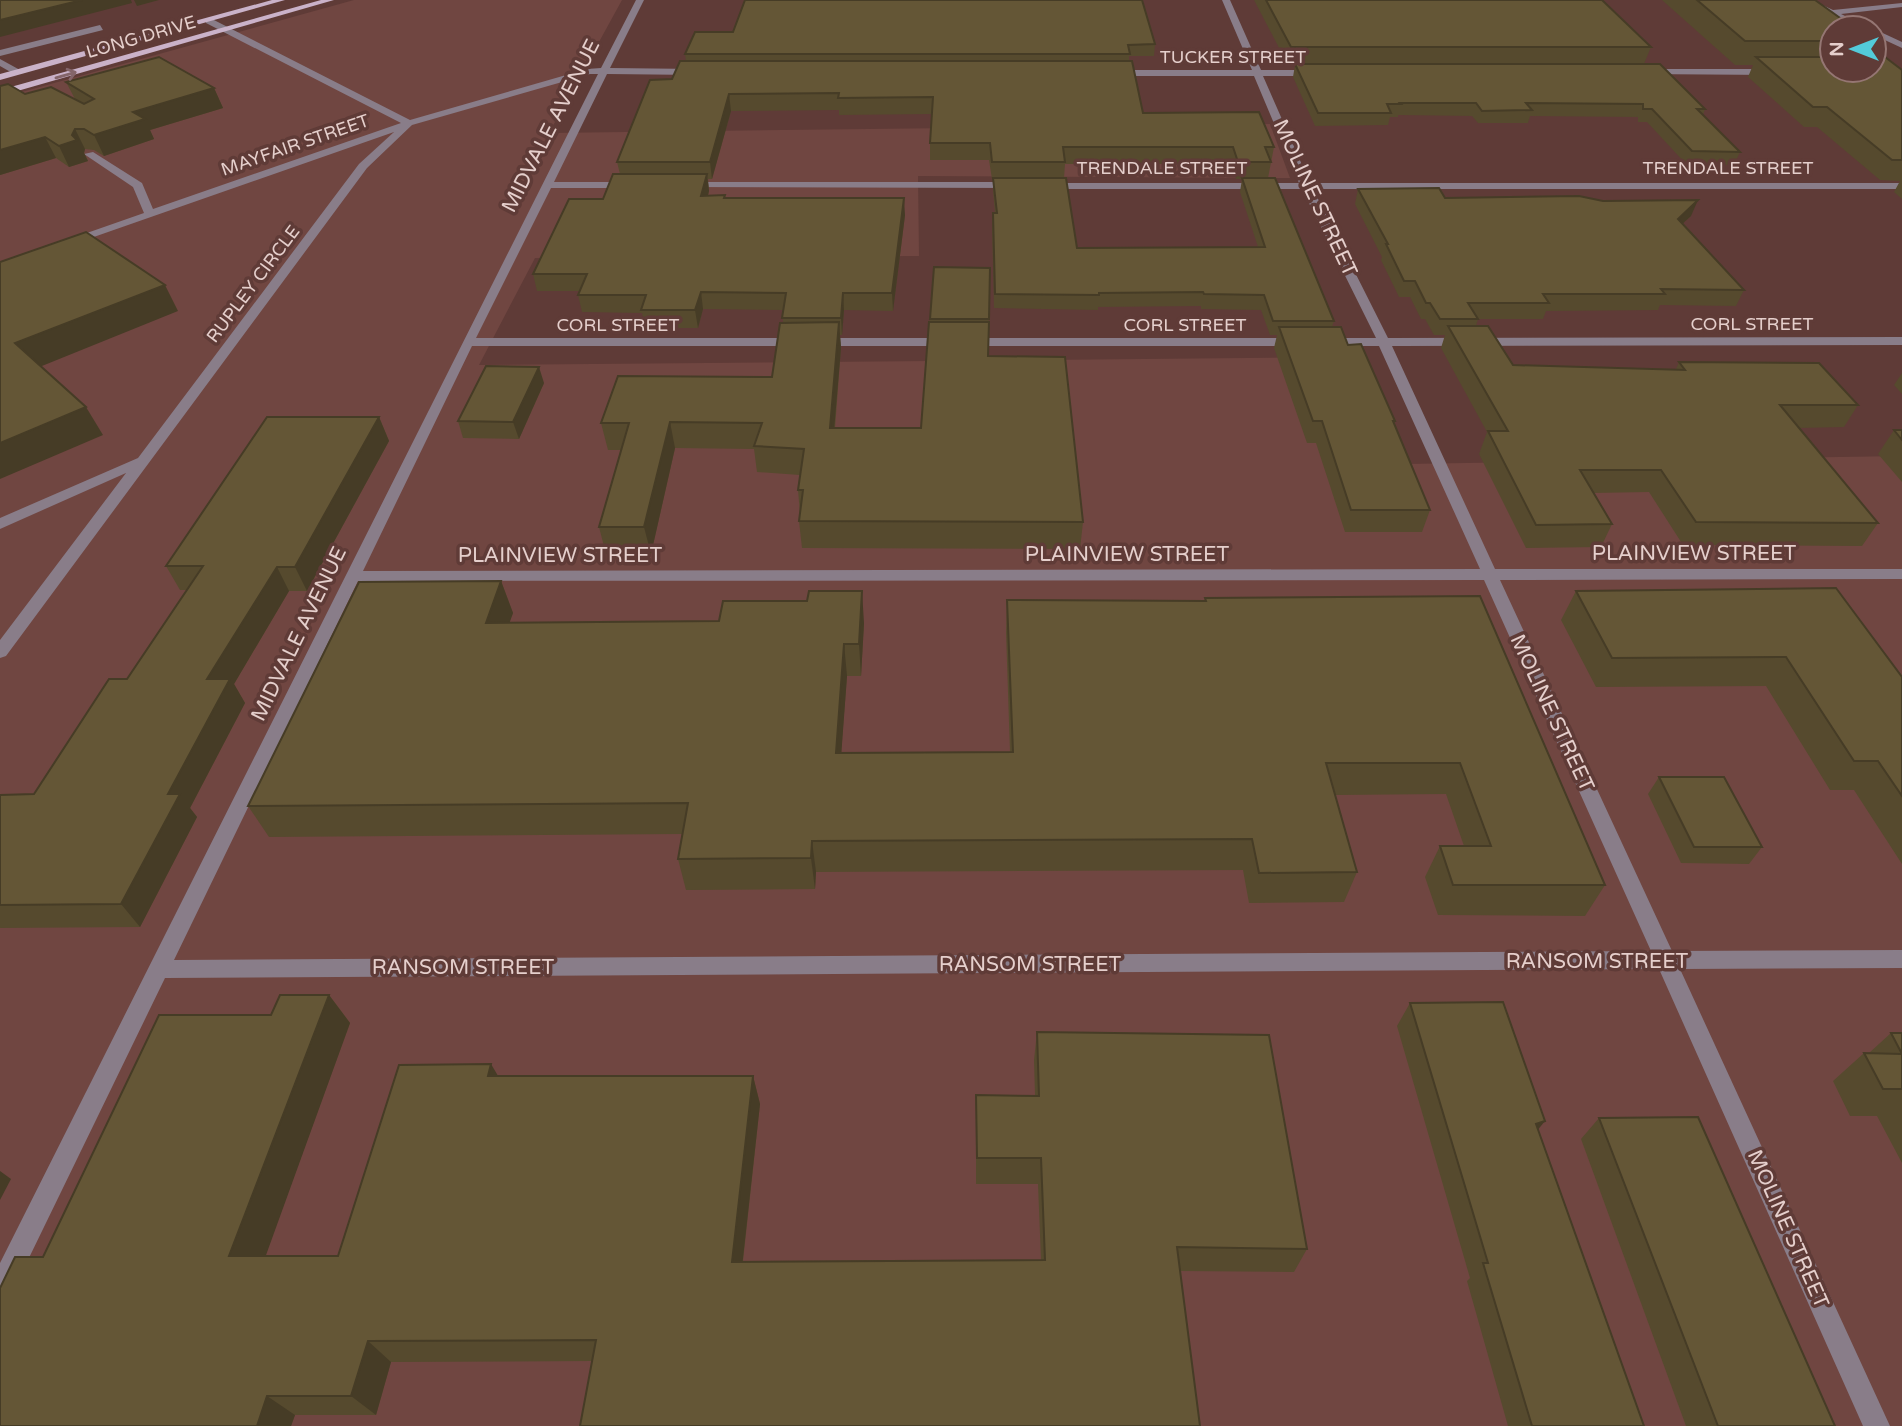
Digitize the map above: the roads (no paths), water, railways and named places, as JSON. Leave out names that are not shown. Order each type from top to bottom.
[{"type":"main road","name":"LONG DRIVE","points":[[0,77],[281,0]]},
{"type":"main road","name":"LONG DRIVE","points":[[0,93],[330,0]]},
{"type":"street","name":"MIDVALE AVENUE","points":[[0,1290],[640,0]]},
{"type":"street","name":"MOLINE STREET","points":[[1226,0],[1260,73],[1306,186],[1384,342],[1877,1426]]},
{"type":"street","points":[[1805,0],[1837,14]]},
{"type":"street","points":[[1833,12],[1902,5]]},
{"type":"street","points":[[209,21],[409,124]]},
{"type":"street","points":[[0,53],[100,28]]},
{"type":"street","points":[[0,62],[17,72]]},
{"type":"street","points":[[606,70],[704,72]]},
{"type":"street","name":"MAYFAIR STREET","points":[[63,245],[409,124],[590,71],[606,70]]},
{"type":"street","points":[[1637,72],[1790,72]]},
{"type":"street","name":"TUCKER STREET","points":[[1107,73],[1329,73]]},
{"type":"street","points":[[33,84],[43,92]]},
{"type":"street","name":"RUPLEY CIRCLE","points":[[0,652],[363,166],[409,124]]},
{"type":"street","points":[[89,154],[138,186],[150,214]]},
{"type":"street","points":[[547,185],[644,185]]},
{"type":"street","name":"TRENDALE STREET","points":[[671,185],[1902,186]]},
{"type":"street","name":"CORL STREET","points":[[468,342],[1902,341]]},
{"type":"street","points":[[0,524],[144,460]]},
{"type":"street","name":"PLAINVIEW STREET","points":[[353,576],[1902,574]]},
{"type":"street","name":"RANSOM STREET","points":[[158,969],[1902,959]]}]
